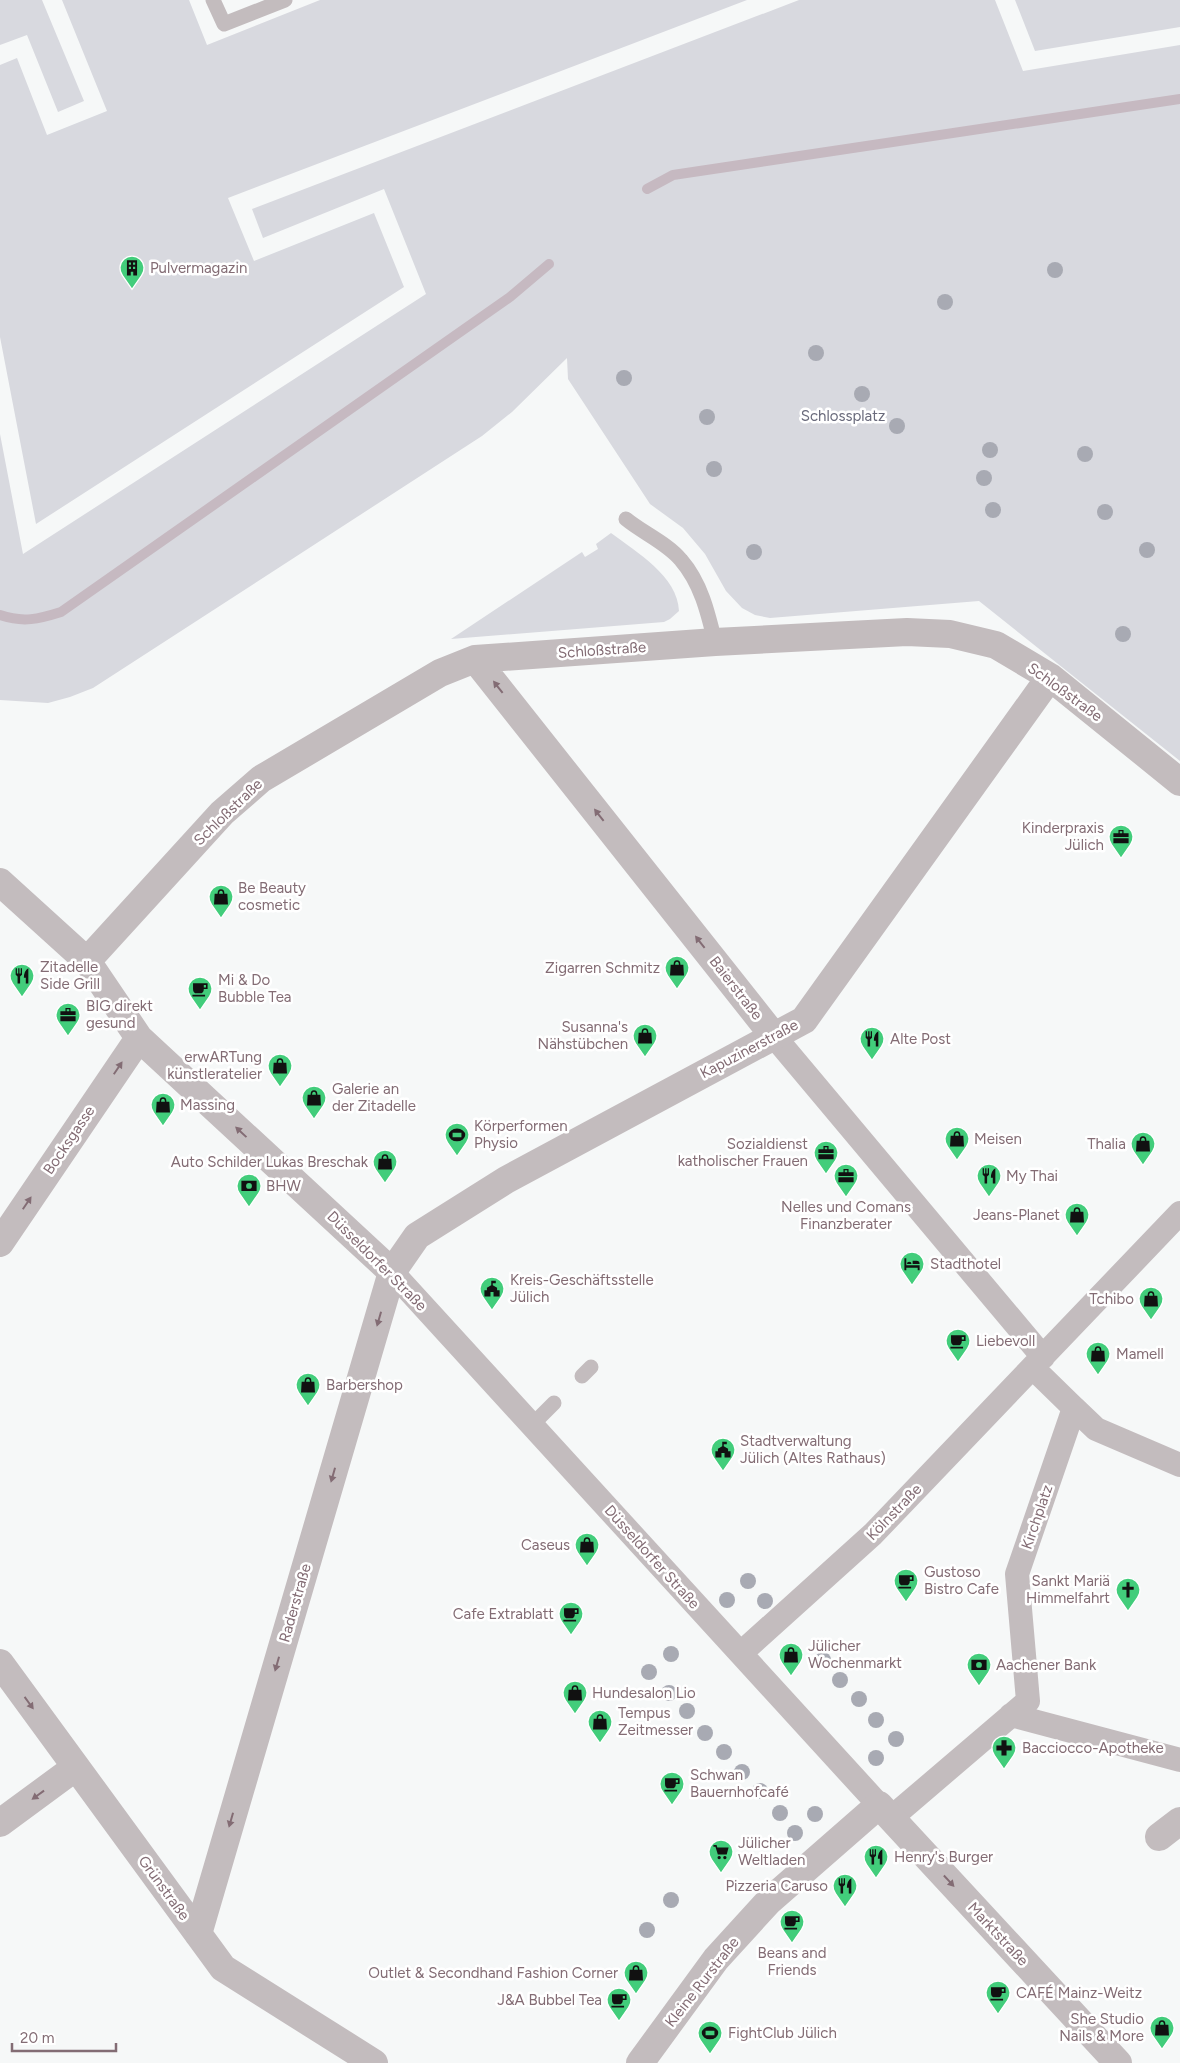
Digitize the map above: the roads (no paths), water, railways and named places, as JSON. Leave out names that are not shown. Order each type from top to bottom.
[{"type":"street","name":"Schloßstraße","points":[[87,962],[222,814],[262,779],[440,673],[476,658],[715,642],[907,632],[950,634],[996,645],[1050,677],[1180,782]]},
{"type":"street","name":"Baierstraße","points":[[476,658],[773,1035],[1038,1362]]},
{"type":"street","name":"Kapuzinerstraße","points":[[392,1272],[417,1236],[506,1180],[804,1020],[1050,677]]},
{"type":"street","name":"Düsseldorfer Straße","points":[[0,882],[87,962],[138,1038],[392,1272],[741,1654]]},
{"type":"street","name":"Bocksgasse","points":[[0,1243],[138,1038]]},
{"type":"street","name":"Kölnstraße","points":[[741,1654],[873,1534],[1180,1213]]},
{"type":"street","name":"Raderstraße","points":[[198,1934],[392,1272]]},
{"type":"street","points":[[1038,1362],[1074,1408],[1096,1429],[1180,1465]]},
{"type":"street","name":"Kirchplatz","points":[[1011,1715],[1028,1701],[1017,1574],[1074,1408]]},
{"type":"street","points":[[741,1654],[885,1811]]},
{"type":"street","name":"Grünstraße","points":[[0,1663],[222,1968],[374,2063]]},
{"type":"street","points":[[1011,1715],[1180,1760]]},
{"type":"street","name":"Kleine Rurstraße","points":[[640,2063],[716,1959],[762,1909],[885,1811],[1011,1715]]},
{"type":"street","points":[[0,1823],[76,1767]]},
{"type":"street","name":"Marktstraße","points":[[885,1811],[1118,2063]]},
{"type":"street","points":[[1159,1837],[1180,1821]]},
{"type":"lane","points":[[213,0],[224,24],[286,0]]},
{"type":"lane","points":[[626,519],[681,560],[696,583],[706,607],[715,642]]},
{"type":"lane","points":[[532,1425],[554,1403]]},
{"type":"waterway","points":[[647,189],[673,175],[1180,99]]},
{"type":"waterway","points":[[0,615],[16,619],[31,619],[61,612],[510,297],[549,264]]},
{"type":"place","name":"Pulvermagazin","points":[[132,289]]},
{"type":"place","name":"Kinderpraxis Jülich","points":[[1121,858]]},
{"type":"place","name":"Be Beauty cosmetic","points":[[221,918]]},
{"type":"place","name":"Zigarren Schmitz","points":[[677,989]]},
{"type":"place","name":"Zitadelle Side Grill","points":[[22,997]]},
{"type":"place","name":"Mi & Do Bubble Tea","points":[[200,1010]]},
{"type":"place","name":"BIG direkt gesund","points":[[68,1036]]},
{"type":"place","name":"Susanna's Nähstübchen","points":[[645,1057]]},
{"type":"place","name":"Alte Post","points":[[872,1060]]},
{"type":"place","name":"erwARTung künstleratelier","points":[[280,1087]]},
{"type":"place","name":"Galerie an der Zitadelle","points":[[314,1119]]},
{"type":"place","name":"Massing","points":[[163,1126]]},
{"type":"place","name":"Körperformen Physio","points":[[457,1156]]},
{"type":"place","name":"Meisen","points":[[957,1160]]},
{"type":"place","name":"Thalia","points":[[1143,1165]]},
{"type":"place","name":"Sozialdienst katholischer Frauen","points":[[826,1174]]},
{"type":"place","name":"Auto Schilder Lukas Breschak","points":[[385,1183]]},
{"type":"place","name":"Nelles und Comans Finanzberater","points":[[846,1197]]},
{"type":"place","name":"My Thai","points":[[989,1197]]},
{"type":"place","name":"BHW","points":[[249,1207]]},
{"type":"place","name":"Jeans-Planet","points":[[1077,1236]]},
{"type":"place","name":"Stadthotel","points":[[912,1285]]},
{"type":"place","name":"Kreis-Geschäftsstelle Jülich","points":[[492,1310]]},
{"type":"place","name":"Tchibo","points":[[1151,1320]]},
{"type":"place","name":"Liebevoll","points":[[958,1362]]},
{"type":"place","name":"Mamell","points":[[1098,1375]]},
{"type":"place","name":"Barbershop","points":[[308,1406]]},
{"type":"place","name":"Stadtverwaltung Jülich (Altes Rathaus)","points":[[723,1471]]},
{"type":"place","name":"Caseus","points":[[587,1566]]},
{"type":"place","name":"Gustoso Bistro Cafe","points":[[906,1602]]},
{"type":"place","name":"Sankt Mariä Himmelfahrt","points":[[1128,1611]]},
{"type":"place","name":"Cafe Extrablatt","points":[[571,1635]]},
{"type":"place","name":"Jülicher Wochenmarkt","points":[[791,1676]]},
{"type":"place","name":"Aachener Bank","points":[[979,1686]]},
{"type":"place","name":"Hundesalon Lio","points":[[575,1714]]},
{"type":"place","name":"Tempus Zeitmesser","points":[[600,1743]]},
{"type":"place","name":"Bacciocco-Apotheke","points":[[1004,1769]]},
{"type":"place","name":"Schwan Bauernhofcafé","points":[[672,1805]]},
{"type":"place","name":"Jülicher Weltladen","points":[[721,1873]]},
{"type":"place","name":"Henry's Burger","points":[[876,1878]]},
{"type":"place","name":"Pizzeria Caruso","points":[[845,1907]]},
{"type":"place","name":"Beans and Friends","points":[[792,1943]]},
{"type":"place","name":"Outlet & Secondhand Fashion Corner","points":[[636,1994]]},
{"type":"place","name":"CAFÉ Mainz-Weitz","points":[[998,2014]]},
{"type":"place","name":"J&A Bubbel Tea","points":[[619,2021]]},
{"type":"place","name":"She Studio Nails & More","points":[[1162,2049]]},
{"type":"place","name":"FightClub Jülich","points":[[710,2054]]},
{"type":"park label","name":"Schlossplatz","points":[[843,416]]}]
